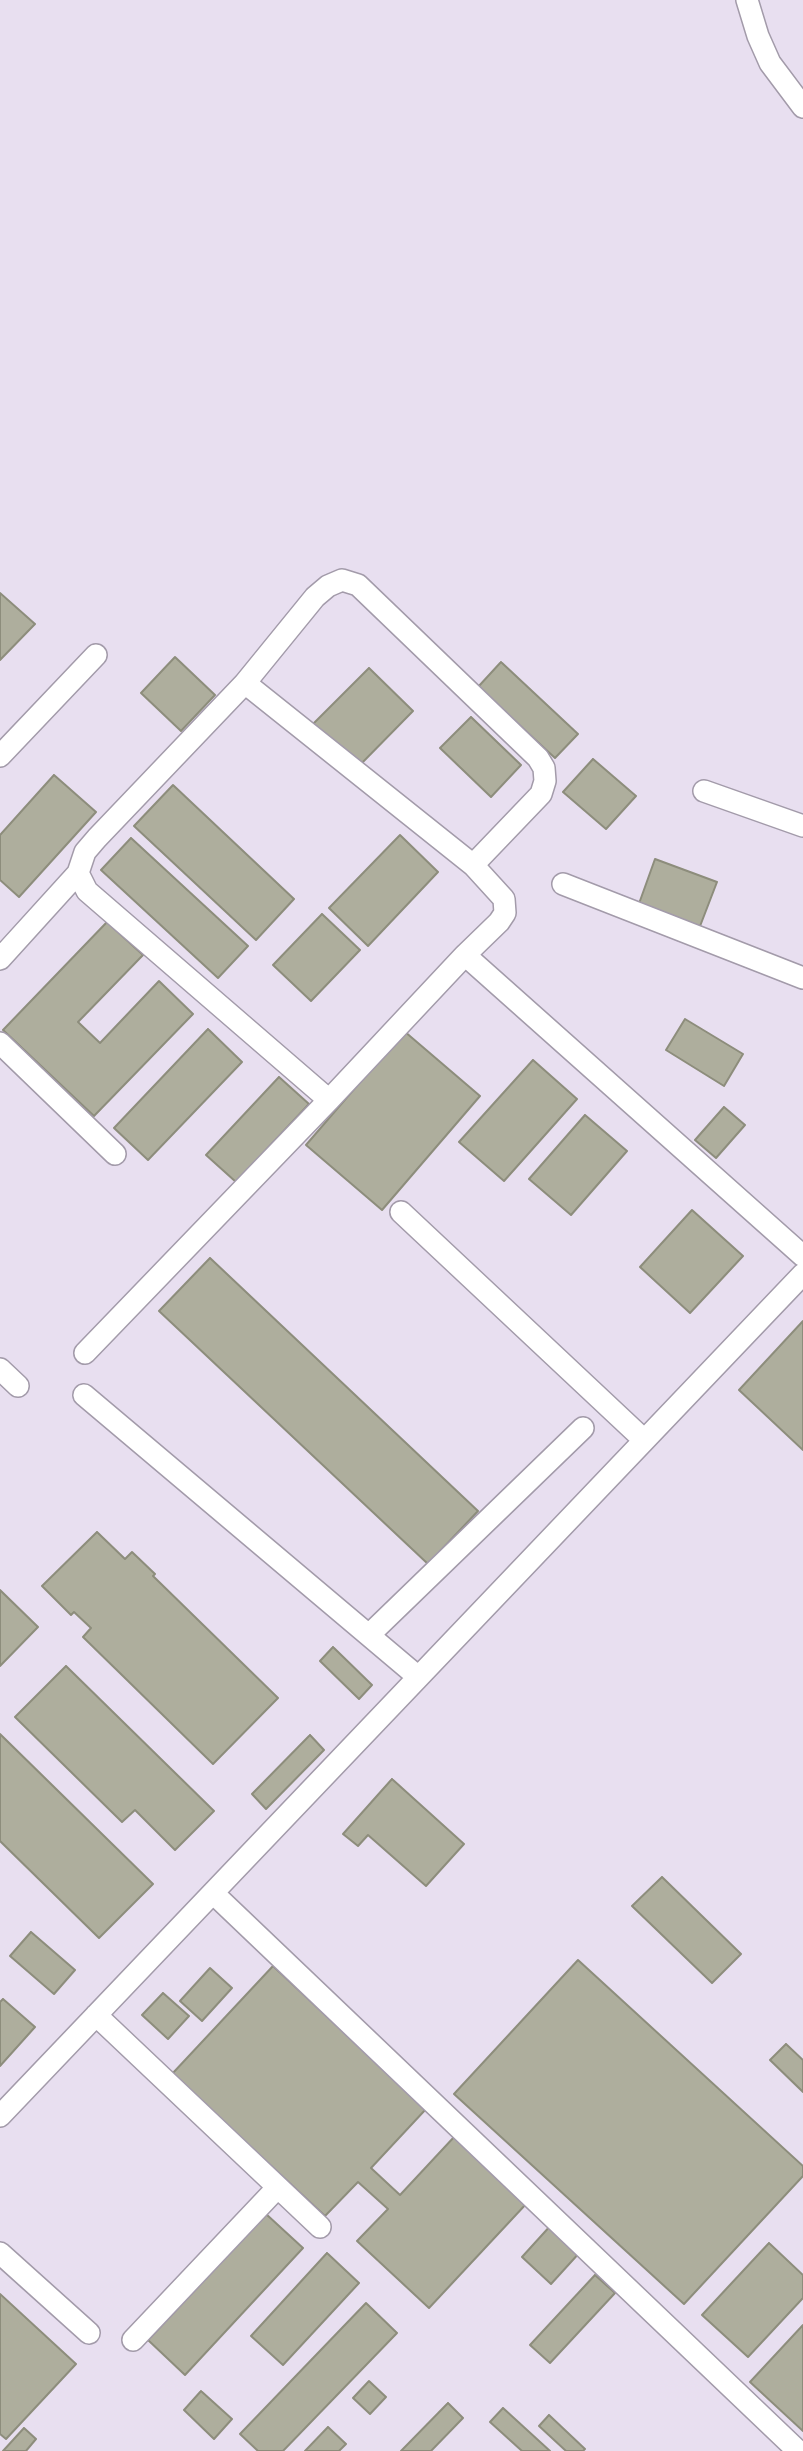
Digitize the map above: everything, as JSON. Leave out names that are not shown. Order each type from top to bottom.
[{"type":"street","points":[[747,0],[770,63],[803,107]]},
{"type":"street","points":[[0,960],[78,873],[85,852],[97,838],[245,683],[314,597],[328,586],[342,580],[358,584],[538,758],[544,768],[545,781],[541,794],[473,865]]},
{"type":"street","points":[[0,755],[96,654]]},
{"type":"street","points":[[85,1353],[505,913],[505,899],[473,865],[245,683]]},
{"type":"street","points":[[704,791],[803,826]]},
{"type":"street","points":[[78,873],[87,891],[329,1100]]},
{"type":"street","points":[[564,884],[803,978]]},
{"type":"street","points":[[465,955],[803,1256]]},
{"type":"street","points":[[0,1043],[115,1154]]},
{"type":"street","points":[[401,1212],[643,1439]]},
{"type":"street","points":[[0,2116],[803,1274]]},
{"type":"street","points":[[0,1369],[18,1386]]},
{"type":"street","points":[[84,1395],[417,1676]]},
{"type":"street","points":[[370,1634],[583,1428]]},
{"type":"street","points":[[213,1893],[798,2451]]},
{"type":"street","points":[[96,2015],[320,2227]]},
{"type":"street","points":[[133,2340],[277,2188]]},
{"type":"street","points":[[0,2253],[89,2333]]},
{"type":"building","points":[[0,593],[35,624],[0,660]]},
{"type":"building","points":[[175,657],[215,695],[181,731],[141,693]]},
{"type":"building","points":[[501,662],[578,734],[555,758],[478,687]]},
{"type":"building","points":[[369,668],[413,711],[357,768],[312,725]]},
{"type":"building","points":[[471,717],[521,765],[491,797],[440,748]]},
{"type":"building","points":[[593,759],[636,796],[606,829],[563,792]]},
{"type":"building","points":[[54,775],[96,812],[19,897],[0,880],[0,835]]},
{"type":"building","points":[[173,785],[294,899],[256,940],[134,826]]},
{"type":"building","points":[[400,835],[438,872],[368,946],[329,908]]},
{"type":"building","points":[[131,838],[248,946],[218,978],[101,870]]},
{"type":"building","points":[[655,859],[717,882],[697,934],[636,912]]},
{"type":"building","points":[[322,914],[360,950],[311,1001],[273,965]]},
{"type":"building","points":[[107,922],[143,955],[78,1022],[100,1043],[159,981],[193,1014],[94,1116],[3,1030]]},
{"type":"building","points":[[685,1019],[743,1054],[724,1086],[666,1050]]},
{"type":"building","points":[[208,1029],[242,1062],[148,1160],[114,1128]]},
{"type":"building","points":[[404,1031],[480,1096],[382,1210],[306,1145]]},
{"type":"building","points":[[533,1060],[577,1099],[504,1181],[459,1142]]},
{"type":"building","points":[[279,1077],[309,1104],[236,1182],[206,1155]]},
{"type":"building","points":[[724,1107],[745,1125],[716,1158],[695,1140]]},
{"type":"building","points":[[585,1115],[627,1151],[571,1215],[529,1179]]},
{"type":"building","points":[[692,1210],[743,1256],[690,1313],[640,1267]]},
{"type":"building","points":[[210,1258],[478,1511],[428,1564],[159,1311]]},
{"type":"building","points":[[803,1321],[803,1450],[739,1390]]},
{"type":"building","points":[[97,1532],[125,1559],[132,1552],[155,1574],[153,1576],[278,1698],[213,1764],[83,1637],[91,1628],[74,1612],[71,1615],[42,1586]]},
{"type":"building","points":[[0,1590],[38,1627],[0,1666]]},
{"type":"building","points":[[333,1647],[372,1685],[359,1699],[320,1661]]},
{"type":"building","points":[[66,1666],[214,1811],[175,1850],[135,1810],[122,1822],[15,1717]]},
{"type":"building","points":[[0,1734],[153,1884],[99,1938],[0,1841]]},
{"type":"building","points":[[310,1735],[324,1750],[266,1809],[252,1794]]},
{"type":"building","points":[[392,1779],[464,1844],[426,1886],[368,1835],[358,1846],[343,1834]]},
{"type":"building","points":[[662,1877],[741,1954],[712,1983],[632,1906]]},
{"type":"building","points":[[31,1932],[75,1970],[54,1994],[10,1956]]},
{"type":"building","points":[[578,1960],[803,2166],[803,2176],[684,2304],[454,2094]]},
{"type":"building","points":[[273,1966],[426,2109],[371,2168],[400,2195],[455,2136],[527,2203],[429,2308],[357,2241],[388,2209],[358,2182],[325,2216],[172,2074]]},
{"type":"building","points":[[210,1968],[232,1988],[202,2021],[180,2001]]},
{"type":"building","points":[[163,1993],[189,2016],[168,2039],[142,2015]]},
{"type":"building","points":[[3,1999],[35,2027],[0,2066],[0,2002]]},
{"type":"building","points":[[786,2044],[803,2060],[803,2092],[770,2060]]},
{"type":"building","points":[[266,2214],[303,2248],[185,2375],[148,2340]]},
{"type":"building","points":[[552,2224],[581,2251],[551,2284],[522,2257]]},
{"type":"building","points":[[769,2243],[803,2275],[803,2298],[748,2357],[702,2315]]},
{"type":"building","points":[[327,2253],[359,2283],[283,2365],[251,2336]]},
{"type":"building","points":[[595,2275],[615,2293],[550,2363],[530,2345]]},
{"type":"building","points":[[0,2294],[76,2364],[6,2439],[0,2434]]},
{"type":"building","points":[[366,2303],[397,2333],[283,2451],[258,2451],[240,2434]]},
{"type":"building","points":[[803,2325],[803,2431],[750,2382]]},
{"type":"building","points":[[369,2381],[386,2397],[370,2414],[353,2398]]},
{"type":"building","points":[[201,2391],[232,2419],[214,2439],[184,2410]]},
{"type":"building","points":[[448,2403],[463,2418],[431,2451],[401,2451]]},
{"type":"building","points":[[503,2408],[550,2451],[522,2451],[490,2422]]},
{"type":"building","points":[[549,2415],[585,2449],[583,2451],[566,2451],[539,2426]]},
{"type":"building","points":[[328,2427],[346,2444],[339,2451],[305,2451]]},
{"type":"building","points":[[24,2428],[36,2439],[26,2451],[3,2451]]}]
